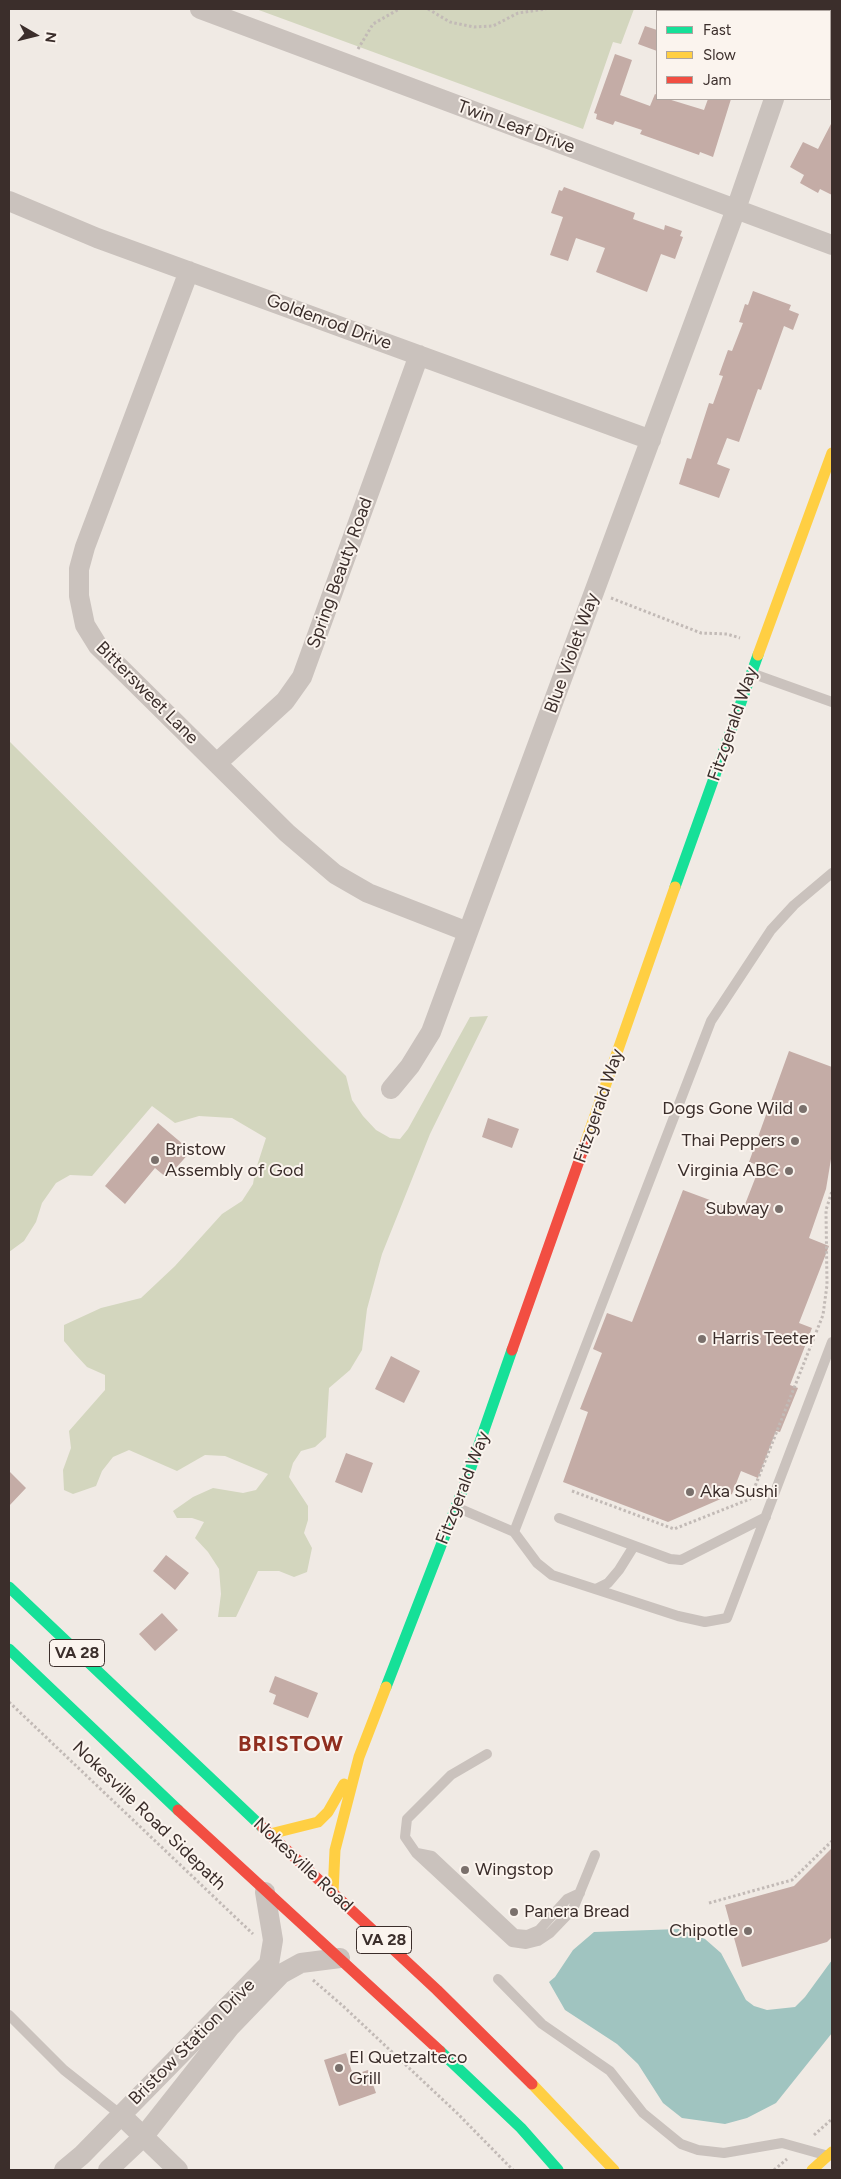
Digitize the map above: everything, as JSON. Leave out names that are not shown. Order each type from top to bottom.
[{"type":"main road","name":"Fitzgerald Way","points":[[333,1893],[335,1850],[359,1757],[456,1507],[758,653],[832,453]]},
{"type":"main road","name":"Nokesville Road","points":[[9,1587],[437,1990],[568,2120],[614,2170]]},
{"type":"main road","name":"VA 28","points":[[9,1649],[265,1892],[340,1958],[515,2122],[558,2170]]},
{"type":"main road","name":"Fitzgerald Way","points":[[270,1834],[318,1822],[328,1812],[359,1757]]},
{"type":"main road","points":[[812,2170],[830,2154]]},
{"type":"street","name":"Twin Leaf Drive","points":[[200,9],[832,245]]},
{"type":"street","name":"Blue Violet Way","points":[[391,1089],[410,1066],[431,1032],[736,209],[774,100]]},
{"type":"street","name":"Goldenrod Drive","points":[[9,201],[97,238],[651,440]]},
{"type":"street","name":"Bittersweet Lane","points":[[189,271],[85,548],[79,569],[79,596],[85,625],[98,646],[287,833],[335,874],[368,893],[468,932]]},
{"type":"street","name":"Spring Beauty Road","points":[[217,763],[285,701],[302,677],[419,355]]},
{"type":"street","name":"Bristow Station Drive","points":[[64,2170],[269,1964],[273,1940],[265,1892]]},
{"type":"street","name":"Bristow Station Drive","points":[[108,2170],[143,2137],[230,2028],[281,1974],[301,1963],[340,1958]]},
{"type":"street","points":[[120,2115],[178,2170]]},
{"type":"lane","points":[[751,673],[832,702]]},
{"type":"lane","points":[[514,1532],[711,1021],[771,930],[794,905],[832,872]]},
{"type":"lane","points":[[456,1507],[514,1532],[537,1563],[552,1575],[678,1616],[705,1622],[727,1618],[832,1342]]},
{"type":"lane","points":[[559,1518],[670,1559],[681,1560],[766,1517]]},
{"type":"lane","points":[[596,1589],[608,1583],[619,1570],[634,1546]]},
{"type":"lane","points":[[487,1754],[452,1775],[407,1819],[405,1837],[416,1853],[512,1942],[526,1944],[538,1941],[550,1933],[572,1910],[595,1855]]},
{"type":"lane","points":[[498,1979],[542,2024],[610,2071],[643,2113],[681,2144],[698,2150],[724,2153],[782,2143],[830,2154]]},
{"type":"lane","points":[[9,2015],[64,2070],[120,2115]]},
{"type":"path","points":[[351,66],[373,24],[399,9]]},
{"type":"path","points":[[428,9],[450,22],[474,27],[493,26],[518,13],[546,9]]},
{"type":"path","points":[[594,592],[706,635],[719,634],[740,637],[737,645],[758,653]]},
{"type":"path","points":[[572,1491],[674,1529],[750,1499],[823,1315],[827,1285],[826,1210],[832,1191]]},
{"type":"path","name":"Nokesville Road Sidepath","points":[[9,1702],[256,1938]]},
{"type":"path","points":[[709,1904],[792,1880],[832,1842]]},
{"type":"path","points":[[308,1980],[316,1982],[343,2006],[457,2113],[513,2170]]},
{"type":"green space","points":[[256,9],[634,9],[621,44],[613,42],[583,129]]},
{"type":"green space","points":[[9,741],[346,1076],[352,1100],[376,1130],[390,1138],[400,1139],[408,1129],[470,1017],[488,1016],[430,1134],[382,1254],[367,1309],[362,1350],[350,1370],[329,1388],[326,1437],[315,1447],[301,1451],[293,1463],[289,1477],[308,1506],[308,1520],[304,1533],[312,1548],[307,1572],[294,1577],[279,1571],[258,1571],[236,1617],[218,1617],[221,1594],[219,1569],[208,1552],[195,1538],[204,1522],[192,1518],[177,1518],[173,1511],[193,1497],[213,1488],[243,1493],[256,1490],[268,1474],[225,1456],[205,1455],[177,1471],[129,1450],[113,1457],[102,1471],[96,1486],[73,1494],[64,1490],[63,1470],[71,1448],[69,1431],[105,1390],[105,1375],[87,1367],[64,1341],[64,1325],[101,1308],[141,1298],[175,1266],[222,1214],[242,1201],[253,1184],[266,1138],[232,1118],[199,1116],[175,1123],[152,1106],[92,1176],[70,1175],[56,1183],[42,1203],[36,1222],[24,1241],[9,1252]]},
{"type":"water","points":[[679,1929],[705,1939],[721,1953],[746,2000],[754,2006],[767,2010],[795,2007],[805,1997],[832,1960],[832,2033],[776,2103],[747,2118],[725,2124],[682,2118],[663,2103],[638,2064],[617,2044],[565,2010],[549,1982],[555,1977],[573,1950],[594,1932]]},
{"type":"building","points":[[645,26],[656,30],[656,51],[638,44]]},
{"type":"building","points":[[615,54],[632,60],[620,95],[650,106],[655,94],[656,100],[671,100],[704,110],[708,100],[731,100],[713,157],[700,152],[699,155],[640,134],[642,130],[615,121],[613,125],[596,119],[597,114],[594,113]]},
{"type":"building","points":[[832,122],[832,195],[820,189],[818,193],[800,183],[804,175],[790,167],[803,142],[818,149]]},
{"type":"building","points":[[564,187],[635,213],[633,219],[664,230],[665,225],[682,231],[680,236],[683,237],[675,259],[661,254],[647,292],[596,272],[605,248],[576,238],[568,261],[550,255],[563,217],[551,213],[559,190],[562,191]]},
{"type":"building","points":[[753,291],[791,305],[789,310],[799,314],[793,330],[784,326],[761,390],[758,389],[739,442],[727,438],[717,464],[730,469],[719,498],[679,484],[687,458],[691,459],[709,403],[713,404],[723,376],[719,375],[728,350],[732,351],[743,323],[739,322],[745,304],[748,305]]},
{"type":"building","name":"Harris Teeter","points":[[789,1051],[832,1067],[832,1153],[826,1189],[809,1238],[829,1246],[799,1323],[812,1328],[790,1385],[798,1388],[780,1432],[776,1431],[758,1478],[741,1471],[732,1494],[668,1522],[563,1482],[588,1412],[580,1409],[602,1353],[593,1349],[607,1313],[632,1322],[683,1190],[742,1212],[760,1166],[749,1162]]},
{"type":"building","points":[[488,1118],[519,1129],[512,1148],[482,1137]]},
{"type":"building","name":"Bristow Assembly of God","points":[[158,1123],[191,1151],[167,1178],[155,1168],[125,1204],[105,1186]]},
{"type":"building","points":[[391,1356],[420,1371],[404,1403],[375,1389]]},
{"type":"building","points":[[346,1453],[373,1463],[362,1493],[335,1482]]},
{"type":"building","points":[[9,1471],[26,1488],[9,1506]]},
{"type":"building","points":[[166,1555],[189,1573],[175,1590],[153,1571]]},
{"type":"building","points":[[162,1613],[178,1630],[155,1651],[139,1634]]},
{"type":"building","points":[[275,1676],[318,1693],[308,1718],[273,1704],[276,1695],[269,1692]]},
{"type":"building","points":[[832,1848],[832,1937],[827,1942],[742,1967],[725,1905],[794,1886]]},
{"type":"building","points":[[346,2053],[353,2075],[368,2070],[376,2093],[339,2106],[324,2060]]},
{"type":"traffic: fast","points":[[675,887],[758,655]]},
{"type":"traffic: fast","points":[[386,1687],[468,1476],[512,1350]]},
{"type":"traffic: fast","points":[[9,1587],[262,1827]]},
{"type":"traffic: fast","points":[[9,1649],[178,1810]]},
{"type":"traffic: fast","points":[[440,2051],[521,2128],[558,2170]]},
{"type":"traffic: slow","points":[[758,655],[832,453]]},
{"type":"traffic: slow","points":[[585,1144],[675,887]]},
{"type":"traffic: slow","points":[[333,1893],[335,1850],[359,1757],[386,1687]]},
{"type":"traffic: slow","points":[[270,1834],[318,1822],[328,1812],[344,1784]]},
{"type":"traffic: slow","points":[[532,2084],[614,2170]]},
{"type":"traffic: slow","points":[[812,2170],[832,2152]]},
{"type":"traffic: jam","points":[[512,1350],[585,1144]]},
{"type":"traffic: jam","points":[[178,1810],[440,2051]]},
{"type":"traffic: jam","points":[[262,1827],[437,1990],[532,2084]]},
{"type":"place","name":"Dogs Gone Wild","points":[[803,1109]]},
{"type":"place","name":"Thai Peppers","points":[[795,1141]]},
{"type":"place","name":"Bristow Assembly of God","points":[[155,1160]]},
{"type":"place","name":"Virginia ABC","points":[[789,1171]]},
{"type":"place","name":"Subway","points":[[779,1209]]},
{"type":"place","name":"Harris Teeter","points":[[702,1339]]},
{"type":"place","name":"Aka Sushi","points":[[690,1492]]},
{"type":"place","name":"Wingstop","points":[[465,1870]]},
{"type":"place","name":"Panera Bread","points":[[514,1912]]},
{"type":"place","name":"Chipotle","points":[[748,1931]]},
{"type":"place","name":"El Quetzalteco Grill","points":[[339,2068]]},
{"type":"district","name":"BRISTOW","points":[[291,1745]]}]
